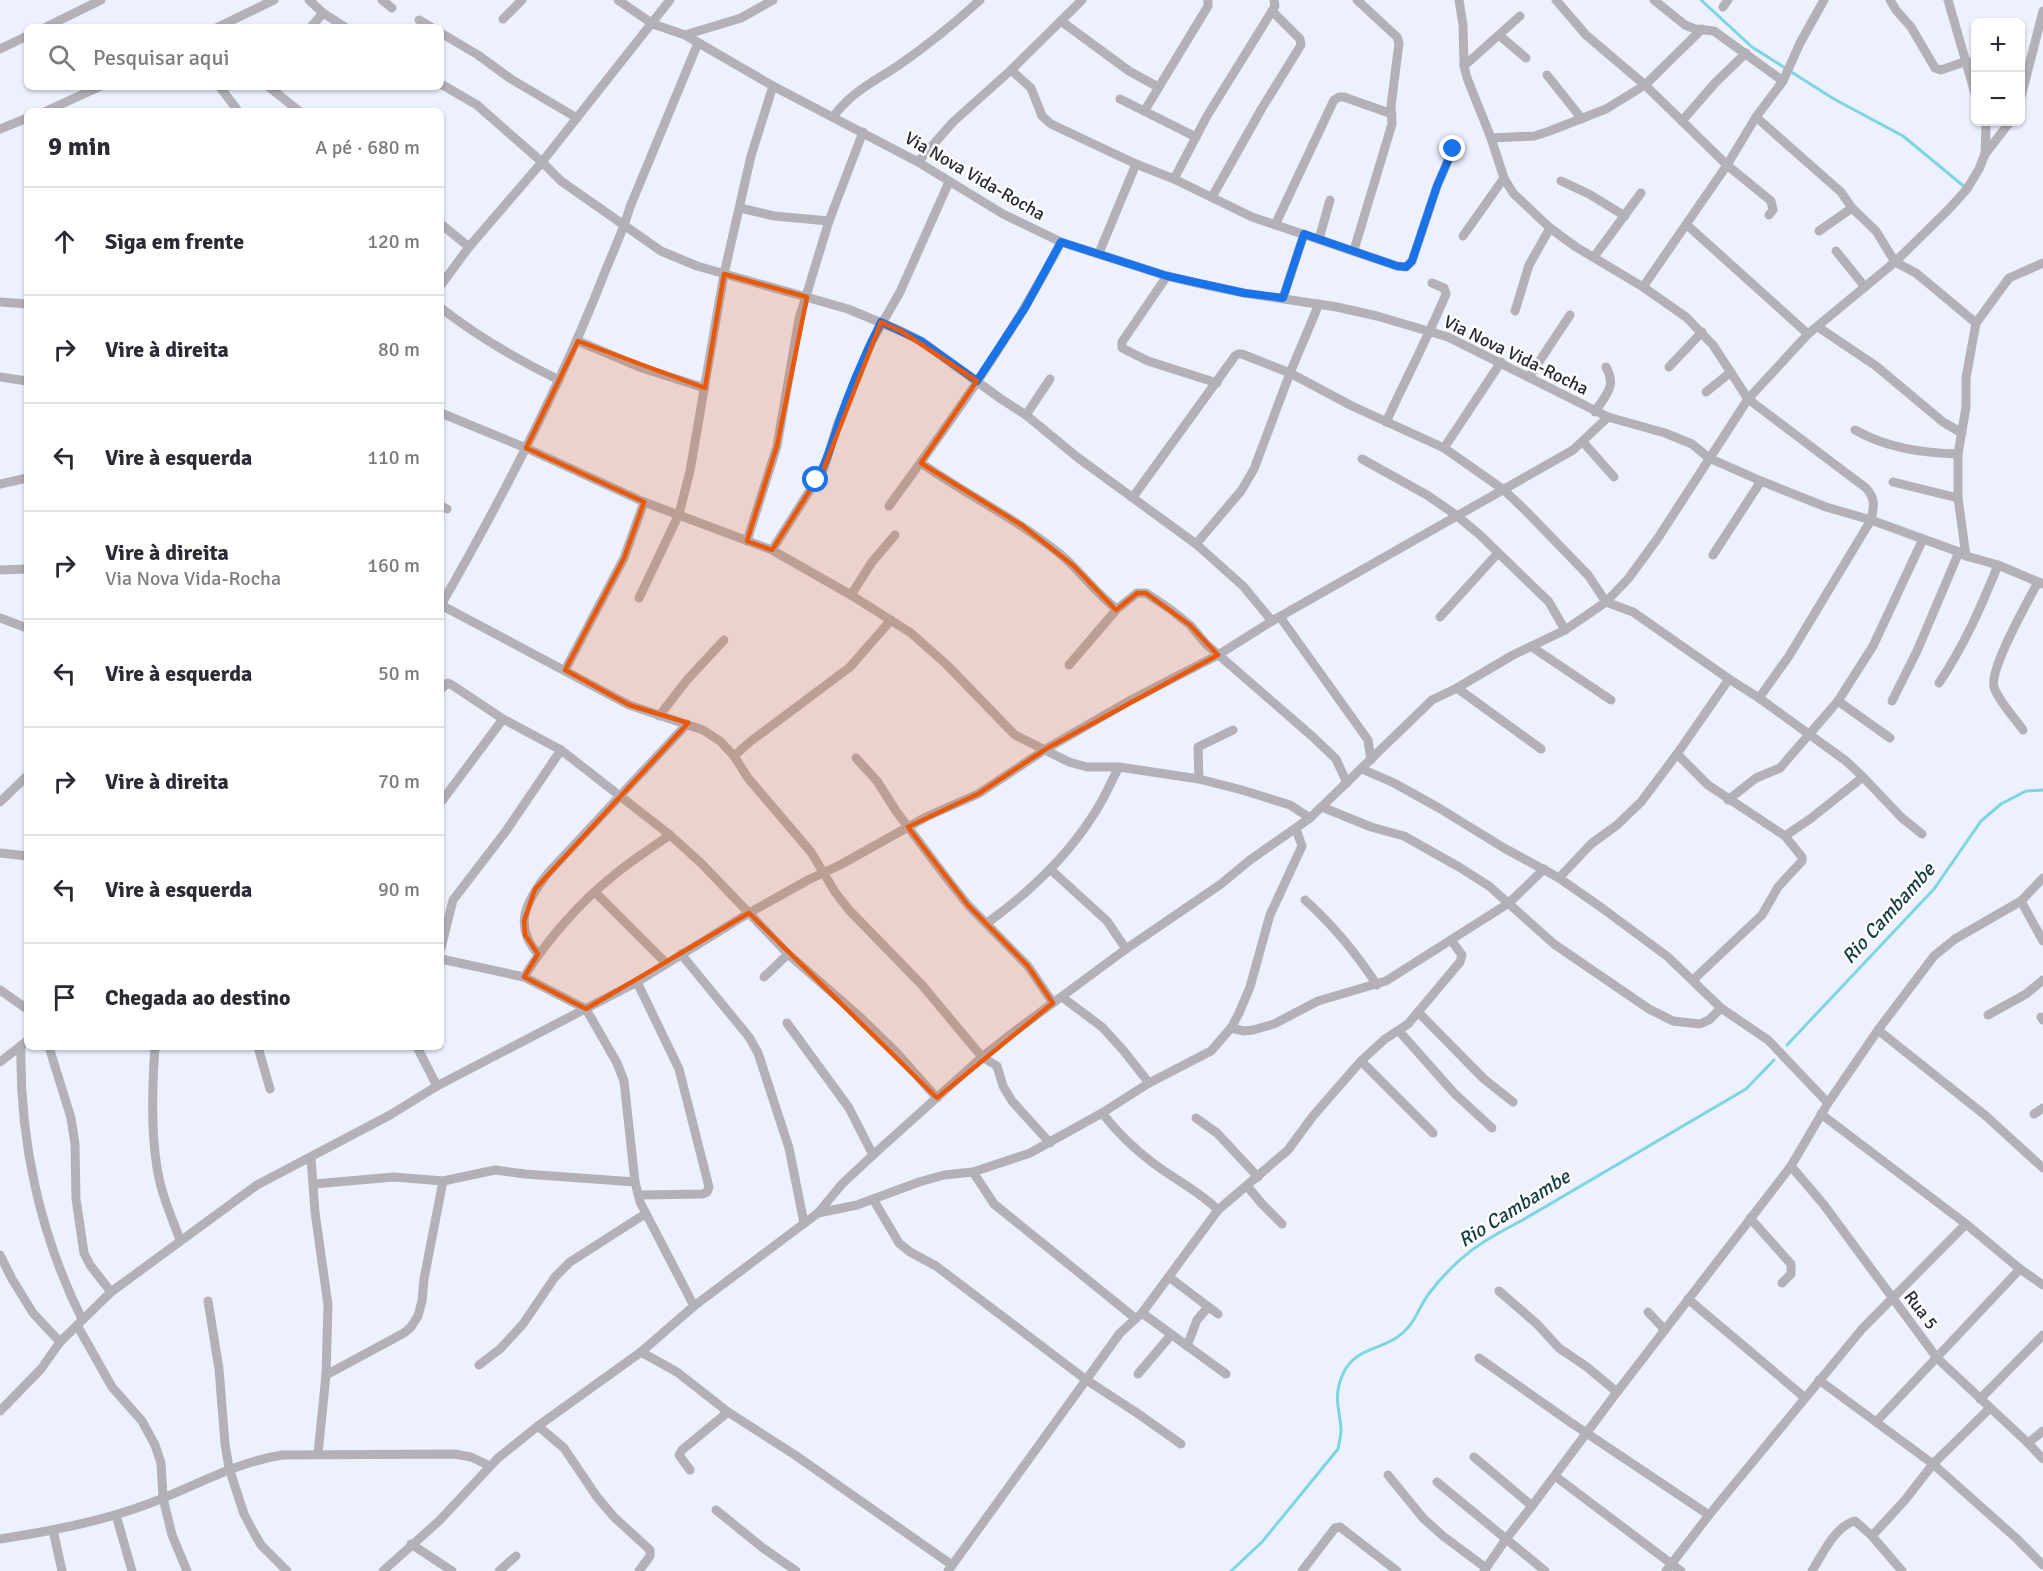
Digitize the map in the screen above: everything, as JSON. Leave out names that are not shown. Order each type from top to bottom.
[{"type":"street","points":[[52,24],[101,0]]},
{"type":"street","points":[[224,24],[274,0]]},
{"type":"street","points":[[309,0],[340,24]]},
{"type":"street","points":[[382,0],[392,8]]},
{"type":"street","points":[[503,19],[522,0]]},
{"type":"street","name":"Via Nova Vida-Rocha","points":[[618,0],[652,24],[686,35],[773,86],[918,162],[1004,214],[1061,242],[1167,276],[1244,293],[1377,316],[1431,331],[1461,342],[1595,412],[1656,430],[1692,444],[1709,458],[1761,481],[1826,507],[1871,520],[1998,565],[2041,583]]},
{"type":"street","points":[[444,281],[469,247],[542,162],[670,0]]},
{"type":"street","points":[[686,35],[741,18],[773,0]]},
{"type":"street","points":[[833,117],[842,105],[859,90],[900,64],[955,23],[980,0]]},
{"type":"street","points":[[918,162],[953,122],[1011,70],[1082,0]]},
{"type":"street","points":[[1145,110],[1208,6],[1208,0]]},
{"type":"street","points":[[1174,178],[1238,64],[1275,6],[1274,0]]},
{"type":"street","points":[[1354,250],[1392,124],[1391,106],[1398,54],[1397,37],[1357,0]]},
{"type":"street","points":[[1459,0],[1463,25],[1464,66],[1504,178],[1513,193],[1550,228],[1686,317],[1713,345],[1748,399],[1866,488],[1874,499],[1871,520],[1789,657],[1759,698]]},
{"type":"street","points":[[1556,0],[1586,35],[1645,85],[1727,165],[1771,201],[1773,210],[1768,215]]},
{"type":"street","points":[[1654,0],[1685,25],[1714,31],[1784,81]]},
{"type":"street","points":[[1643,287],[1727,165],[1756,117],[1784,81],[1804,34],[1824,0]]},
{"type":"street","points":[[1890,0],[1911,27],[1935,68],[1941,70],[1967,60]]},
{"type":"street","points":[[1948,0],[1971,76]]},
{"type":"street","points":[[1212,197],[1262,108],[1301,45],[1300,39],[1272,11]]},
{"type":"street","points":[[314,24],[323,13]]},
{"type":"street","points":[[2025,82],[2043,13]]},
{"type":"street","points":[[1464,66],[1520,16]]},
{"type":"street","points":[[419,20],[425,24]]},
{"type":"street","points":[[1061,21],[1129,71],[1158,87]]},
{"type":"street","points":[[1491,138],[1534,136],[1582,119],[1619,102],[1645,85],[1702,29]]},
{"type":"street","points":[[444,35],[511,79],[577,118]]},
{"type":"street","points":[[1499,35],[1526,58]]},
{"type":"street","points":[[0,49],[24,37]]},
{"type":"street","points":[[444,600],[483,532],[578,340],[698,43]]},
{"type":"street","points":[[2035,45],[2043,53]]},
{"type":"street","points":[[1682,121],[1715,83],[1746,54]]},
{"type":"street","points":[[1011,70],[1034,93],[1045,121],[1136,164],[1174,178],[1252,217],[1397,266],[1406,267],[1412,261],[1437,186],[1453,149]]},
{"type":"street","points":[[1547,75],[1582,119]]},
{"type":"street","points":[[444,86],[477,105],[561,181],[661,251],[680,260],[807,297],[881,322],[921,341],[1026,415],[1077,457],[1196,544],[1243,586],[1276,619],[1363,733],[1368,740],[1371,760]]},
{"type":"street","points":[[639,598],[679,514],[690,471],[724,274],[760,122],[773,86]]},
{"type":"street","points":[[56,108],[93,90]]},
{"type":"street","points":[[222,90],[236,108]]},
{"type":"street","points":[[273,90],[296,108]]},
{"type":"street","points":[[1275,225],[1334,100],[1344,97],[1392,114]]},
{"type":"street","points":[[1120,99],[1196,137]]},
{"type":"street","points":[[1756,117],[1841,192],[1852,208],[1876,231],[1895,262],[1916,273],[1976,323]]},
{"type":"street","points":[[0,129],[24,119]]},
{"type":"street","points":[[1985,154],[1986,126]]},
{"type":"street","points":[[383,1571],[439,1521],[490,1466],[538,1426],[641,1352],[694,1306],[818,1213],[842,1184],[982,1057],[1126,949],[1310,818],[1432,700],[1513,655],[1565,630],[1606,602],[1628,579],[1658,538],[1748,399],[1808,334],[1895,262],[1967,189],[1985,154],[2007,126]]},
{"type":"street","points":[[747,541],[777,446],[799,319],[829,221],[863,132]]},
{"type":"street","points":[[1099,253],[1136,164]]},
{"type":"street","points":[[1463,237],[1504,178]]},
{"type":"street","points":[[1561,181],[1589,194],[1624,216]]},
{"type":"street","points":[[772,550],[824,468],[838,423],[872,341],[900,292],[949,182]]},
{"type":"street","points":[[1594,257],[1641,193]]},
{"type":"street","points":[[1319,239],[1330,200]]},
{"type":"street","points":[[740,208],[774,216],[829,221]]},
{"type":"street","points":[[1819,231],[1852,208]]},
{"type":"street","points":[[1687,225],[1808,334]]},
{"type":"street","points":[[444,226],[469,247]]},
{"type":"street","points":[[1515,311],[1529,265],[1550,228]]},
{"type":"street","points":[[1283,298],[1304,234]]},
{"type":"street","points":[[889,506],[921,463],[1025,308],[1061,242]]},
{"type":"street","points":[[1836,251],[1865,287]]},
{"type":"street","points":[[1892,701],[1963,554],[1958,498],[1958,454],[1966,407],[1966,378],[1976,323],[2009,278],[2043,263]]},
{"type":"street","points":[[1167,276],[1122,342],[1122,348],[1148,361],[1217,383]]},
{"type":"street","points":[[1386,422],[1422,345],[1431,331],[1446,294],[1444,288],[1432,283]]},
{"type":"street","points":[[0,302],[24,304]]},
{"type":"street","points":[[1196,544],[1240,491],[1254,469],[1318,304]]},
{"type":"street","points":[[444,310],[504,350],[559,380]]},
{"type":"street","points":[[1528,377],[1570,315]]},
{"type":"street","points":[[1818,327],[1876,366],[1943,422],[1962,433]]},
{"type":"street","points":[[1669,367],[1702,332]]},
{"type":"street","points":[[578,340],[642,368],[705,388]]},
{"type":"street","points":[[1132,497],[1238,354],[1290,373],[1386,422],[1444,448],[1504,490],[1588,575],[1606,602],[1633,612],[1811,735],[1863,777],[1902,818],[1922,834]]},
{"type":"street","points":[[1444,448],[1501,362]]},
{"type":"street","points":[[1595,412],[1612,384],[1612,377],[1606,367]]},
{"type":"street","points":[[1706,392],[1731,372]]},
{"type":"street","points":[[0,377],[24,381]]},
{"type":"street","points":[[1026,415],[1050,379]]},
{"type":"street","points":[[444,414],[526,448],[644,502],[772,550],[851,595],[926,645],[1015,735],[1076,764],[1087,767],[1119,767],[1199,780],[1290,805],[1310,818]]},
{"type":"street","points":[[0,1411],[41,1369],[60,1342],[111,1292],[257,1185],[390,1115],[437,1086],[637,982],[750,913],[926,817],[978,794],[1046,750],[1131,700],[1218,655],[1456,515],[1573,450],[1608,417]]},
{"type":"street","points":[[1855,430],[1886,445],[1922,453],[1958,454]]},
{"type":"street","points":[[1583,442],[1614,477]]},
{"type":"street","points":[[1362,459],[1427,495],[1456,515],[1549,602],[1565,630]]},
{"type":"street","points":[[921,463],[1023,525],[1061,555],[1117,609]]},
{"type":"street","points":[[0,484],[24,479]]},
{"type":"street","points":[[1713,555],[1761,481]]},
{"type":"street","points":[[1893,482],[1958,498]]},
{"type":"street","points":[[565,670],[624,558],[644,502]]},
{"type":"street","points":[[851,595],[872,562],[895,535]]},
{"type":"street","points":[[1728,800],[1756,778],[1780,768],[1811,735],[1838,701],[1873,646],[1923,540]]},
{"type":"street","points":[[1440,617],[1498,553]]},
{"type":"street","points":[[1939,682],[1955,658],[1978,614],[1998,565]]},
{"type":"street","points":[[0,570],[24,569]]},
{"type":"street","points":[[2023,730],[1995,689],[1993,679],[2012,633],[2041,583]]},
{"type":"street","points":[[1069,664],[1117,609],[1137,593],[1146,593],[1190,625],[1218,655],[1336,759],[1347,783]]},
{"type":"street","points":[[444,607],[629,705],[704,730],[720,741],[734,756],[748,778],[811,852],[835,892],[849,910],[922,985],[982,1057],[997,1066],[1007,1094],[1050,1143]]},
{"type":"street","points":[[0,618],[24,627]]},
{"type":"street","points":[[734,756],[850,667],[891,620]]},
{"type":"street","points":[[659,716],[687,680],[724,640]]},
{"type":"street","points":[[1532,647],[1611,700]]},
{"type":"street","points":[[1559,878],[1590,844],[1617,825],[1641,802],[1729,679]]},
{"type":"street","points":[[444,686],[448,683],[452,685],[503,719],[561,750],[669,835],[702,864],[788,954],[896,1052],[937,1098]]},
{"type":"street","points":[[1457,688],[1541,749]]},
{"type":"street","points":[[1838,701],[1890,738]]},
{"type":"street","points":[[444,798],[503,719]]},
{"type":"street","points":[[538,954],[525,935],[524,921],[526,908],[535,889],[687,724]]},
{"type":"street","points":[[1199,780],[1198,747],[1233,730]]},
{"type":"street","points":[[444,936],[453,900],[506,831],[561,750]]},
{"type":"street","points":[[1677,754],[1708,785],[1785,836],[1802,857],[1802,861],[1778,886],[1762,915],[1693,980]]},
{"type":"street","points":[[856,758],[877,781],[908,827],[968,905],[1028,966],[1053,1003]]},
{"type":"street","points":[[987,923],[1020,899],[1050,869],[1091,819],[1119,767]]},
{"type":"street","points":[[1362,769],[1394,783],[1559,878],[1668,957],[1721,1008],[1768,1040],[1828,1103]]},
{"type":"street","points":[[1785,836],[1863,777]]},
{"type":"street","points":[[0,802],[24,779]]},
{"type":"street","points":[[1322,807],[1371,827],[1404,836],[1489,886],[1554,944],[1657,1013],[1673,1021],[1700,1024],[1709,1020],[1721,1008]]},
{"type":"street","points":[[818,1213],[857,1205],[919,1182],[944,1175],[973,1172],[1030,1153],[1102,1113],[1149,1083],[1211,1051],[1231,1028],[1250,987],[1270,915],[1302,846],[1296,829]]},
{"type":"street","points":[[524,977],[538,954],[595,892],[669,835]]},
{"type":"street","points":[[0,854],[24,856]]},
{"type":"street","points":[[1050,869],[1107,921],[1126,949]]},
{"type":"street","points":[[1231,1028],[1244,1031],[1274,1024],[1318,1001],[1377,985],[1509,903],[1544,869]]},
{"type":"street","points":[[1389,1475],[1424,1518],[1485,1570],[1617,1392],[1791,1166],[1828,1103],[1878,1030],[1934,956],[1954,939],[2021,901],[2043,878]]},
{"type":"street","points":[[595,892],[666,963]]},
{"type":"street","points":[[1305,900],[1348,943],[1377,985]]},
{"type":"street","points":[[2021,901],[2043,941]]},
{"type":"street","points":[[641,1352],[677,1372],[728,1412],[795,1455],[950,1568],[1120,1333],[1138,1316],[1218,1210],[1294,1144],[1313,1116],[1361,1061],[1385,1039],[1399,1031],[1418,1012],[1462,958],[1451,940]]},
{"type":"street","points":[[681,954],[749,1037],[758,1053],[789,1148],[804,1223]]},
{"type":"street","points":[[764,977],[788,954]]},
{"type":"street","points":[[444,960],[524,977],[586,1009],[618,1063],[624,1081],[635,1182],[645,1214],[694,1306]]},
{"type":"street","points":[[1988,1015],[2026,994],[2043,980]]},
{"type":"street","points":[[637,982],[679,1069],[708,1187],[707,1192],[703,1194],[639,1195]]},
{"type":"street","points":[[0,990],[24,1007]]},
{"type":"street","points":[[1062,997],[1102,1027],[1149,1083]]},
{"type":"street","points":[[1418,1012],[1484,1079],[1513,1102]]},
{"type":"street","points":[[787,1023],[849,1108],[873,1155]]},
{"type":"street","points":[[1878,1030],[1986,1116],[2043,1168]]},
{"type":"street","points":[[1399,1031],[1454,1093],[1492,1128]]},
{"type":"street","points":[[0,1062],[24,1043]]},
{"type":"street","points":[[24,1043],[22,1092],[32,1169],[54,1254],[80,1322],[112,1387],[142,1422],[155,1445],[161,1463],[163,1498],[172,1535],[187,1571]]},
{"type":"street","points":[[50,1050],[71,1118],[75,1144],[76,1199],[84,1253],[90,1265],[111,1292]]},
{"type":"street","points":[[155,1050],[153,1112],[156,1164],[159,1182],[180,1240]]},
{"type":"street","points":[[259,1050],[270,1089]]},
{"type":"street","points":[[419,1050],[437,1086]]},
{"type":"street","points":[[1361,1061],[1433,1132]]},
{"type":"street","points":[[2034,1114],[2043,1108]]},
{"type":"street","points":[[1102,1113],[1137,1151],[1207,1198],[1218,1210]]},
{"type":"street","points":[[1821,1114],[2043,1285]]},
{"type":"street","points":[[1196,1118],[1223,1139],[1258,1177]]},
{"type":"street","points":[[311,1158],[315,1212],[328,1305],[326,1376],[318,1454]]},
{"type":"street","name":"Rua 5","points":[[1791,1166],[1828,1210],[1937,1359],[2043,1459]]},
{"type":"street","points":[[314,1184],[394,1177],[443,1181],[495,1170],[635,1182]]},
{"type":"street","points":[[973,1172],[994,1204],[1138,1316],[1171,1335],[1226,1374]]},
{"type":"street","points":[[326,1376],[404,1332],[418,1317],[443,1181]]},
{"type":"street","points":[[1247,1186],[1282,1224]]},
{"type":"street","points":[[873,1199],[899,1243],[905,1248],[936,1266],[1085,1380],[1181,1444]]},
{"type":"street","points":[[479,1365],[500,1349],[523,1324],[555,1277],[570,1262],[645,1214]]},
{"type":"street","points":[[1750,1218],[1791,1264],[1791,1274],[1782,1283]]},
{"type":"street","points":[[1669,1567],[1804,1397],[1891,1298],[1966,1224]]},
{"type":"street","points":[[0,1255],[33,1313],[60,1342]]},
{"type":"street","points":[[1875,1422],[2020,1269]]},
{"type":"street","points":[[1169,1277],[1218,1314]]},
{"type":"street","points":[[1498,1291],[1537,1324],[1554,1343],[1617,1392]]},
{"type":"street","points":[[1688,1299],[1804,1397]]},
{"type":"street","points":[[208,1301],[219,1369],[229,1468],[244,1514],[254,1533],[261,1545],[286,1571]]},
{"type":"street","points":[[1186,1346],[1197,1320],[1209,1307]]},
{"type":"street","points":[[1648,1312],[1665,1330]]},
{"type":"street","points":[[1138,1374],[1171,1335]]},
{"type":"street","points":[[1980,1399],[2043,1335]]},
{"type":"street","points":[[1479,1358],[1709,1515]]},
{"type":"street","points":[[1819,1380],[1933,1464],[2043,1565]]},
{"type":"street","points":[[1872,1536],[1905,1500],[1933,1464],[1990,1408]]},
{"type":"street","points":[[690,1470],[679,1455],[682,1450],[728,1412]]},
{"type":"street","points":[[538,1426],[564,1448],[614,1517],[650,1550],[650,1556],[639,1571]]},
{"type":"street","points":[[2028,1443],[2043,1431]]},
{"type":"street","points":[[0,1539],[53,1530],[116,1515],[163,1498],[229,1468],[260,1458],[318,1454],[456,1454],[471,1457],[490,1466]]},
{"type":"street","points":[[1474,1457],[1532,1506]]},
{"type":"street","points":[[1555,1476],[1669,1567],[1681,1571]]},
{"type":"street","points":[[1437,1482],[1545,1571]]},
{"type":"street","points":[[716,1510],[796,1571]]},
{"type":"street","points":[[116,1515],[132,1571]]},
{"type":"street","points":[[1812,1571],[1837,1534],[1847,1524],[1855,1521],[1872,1536],[1902,1571]]},
{"type":"street","points":[[1302,1571],[1335,1528],[1340,1527],[1397,1571]]},
{"type":"street","points":[[53,1530],[62,1571]]},
{"type":"street","points":[[411,1544],[453,1571]]},
{"type":"street","points":[[499,1571],[516,1556]]},
{"type":"highlighted area","points":[[724,274],[807,297],[777,446],[747,541],[772,550],[824,468],[881,322],[901,331],[977,381],[921,463],[1023,526],[1074,566],[1116,610],[1137,593],[1146,593],[1190,625],[1218,655],[1046,749],[978,794],[908,827],[968,905],[1028,966],[1053,1003],[937,1098],[749,913],[586,1009],[524,977],[538,954],[525,935],[524,921],[535,889],[688,723],[629,705],[565,670],[624,558],[644,502],[526,448],[578,341],[705,388]]},
{"type":"waterway","points":[[1701,0],[1752,47],[1834,99],[1903,136],[1966,188]]},
{"type":"waterway","name":"Rio Cambambe","points":[[1787,1045],[1934,889],[1981,821],[2001,804],[2026,791],[2043,790]]},
{"type":"waterway","name":"Rio Cambambe","points":[[1231,1571],[1262,1542],[1338,1449],[1341,1430],[1338,1404],[1339,1384],[1352,1360],[1403,1333],[1413,1321],[1426,1297],[1451,1268],[1472,1250],[1746,1089],[1774,1060]]},
{"type":"route","points":[[816,480],[829,456],[838,423],[881,322],[921,341],[977,381],[1025,308],[1061,242],[1167,276],[1244,293],[1283,298],[1304,234],[1397,266],[1406,267],[1412,261],[1437,186],[1453,149]]}]
